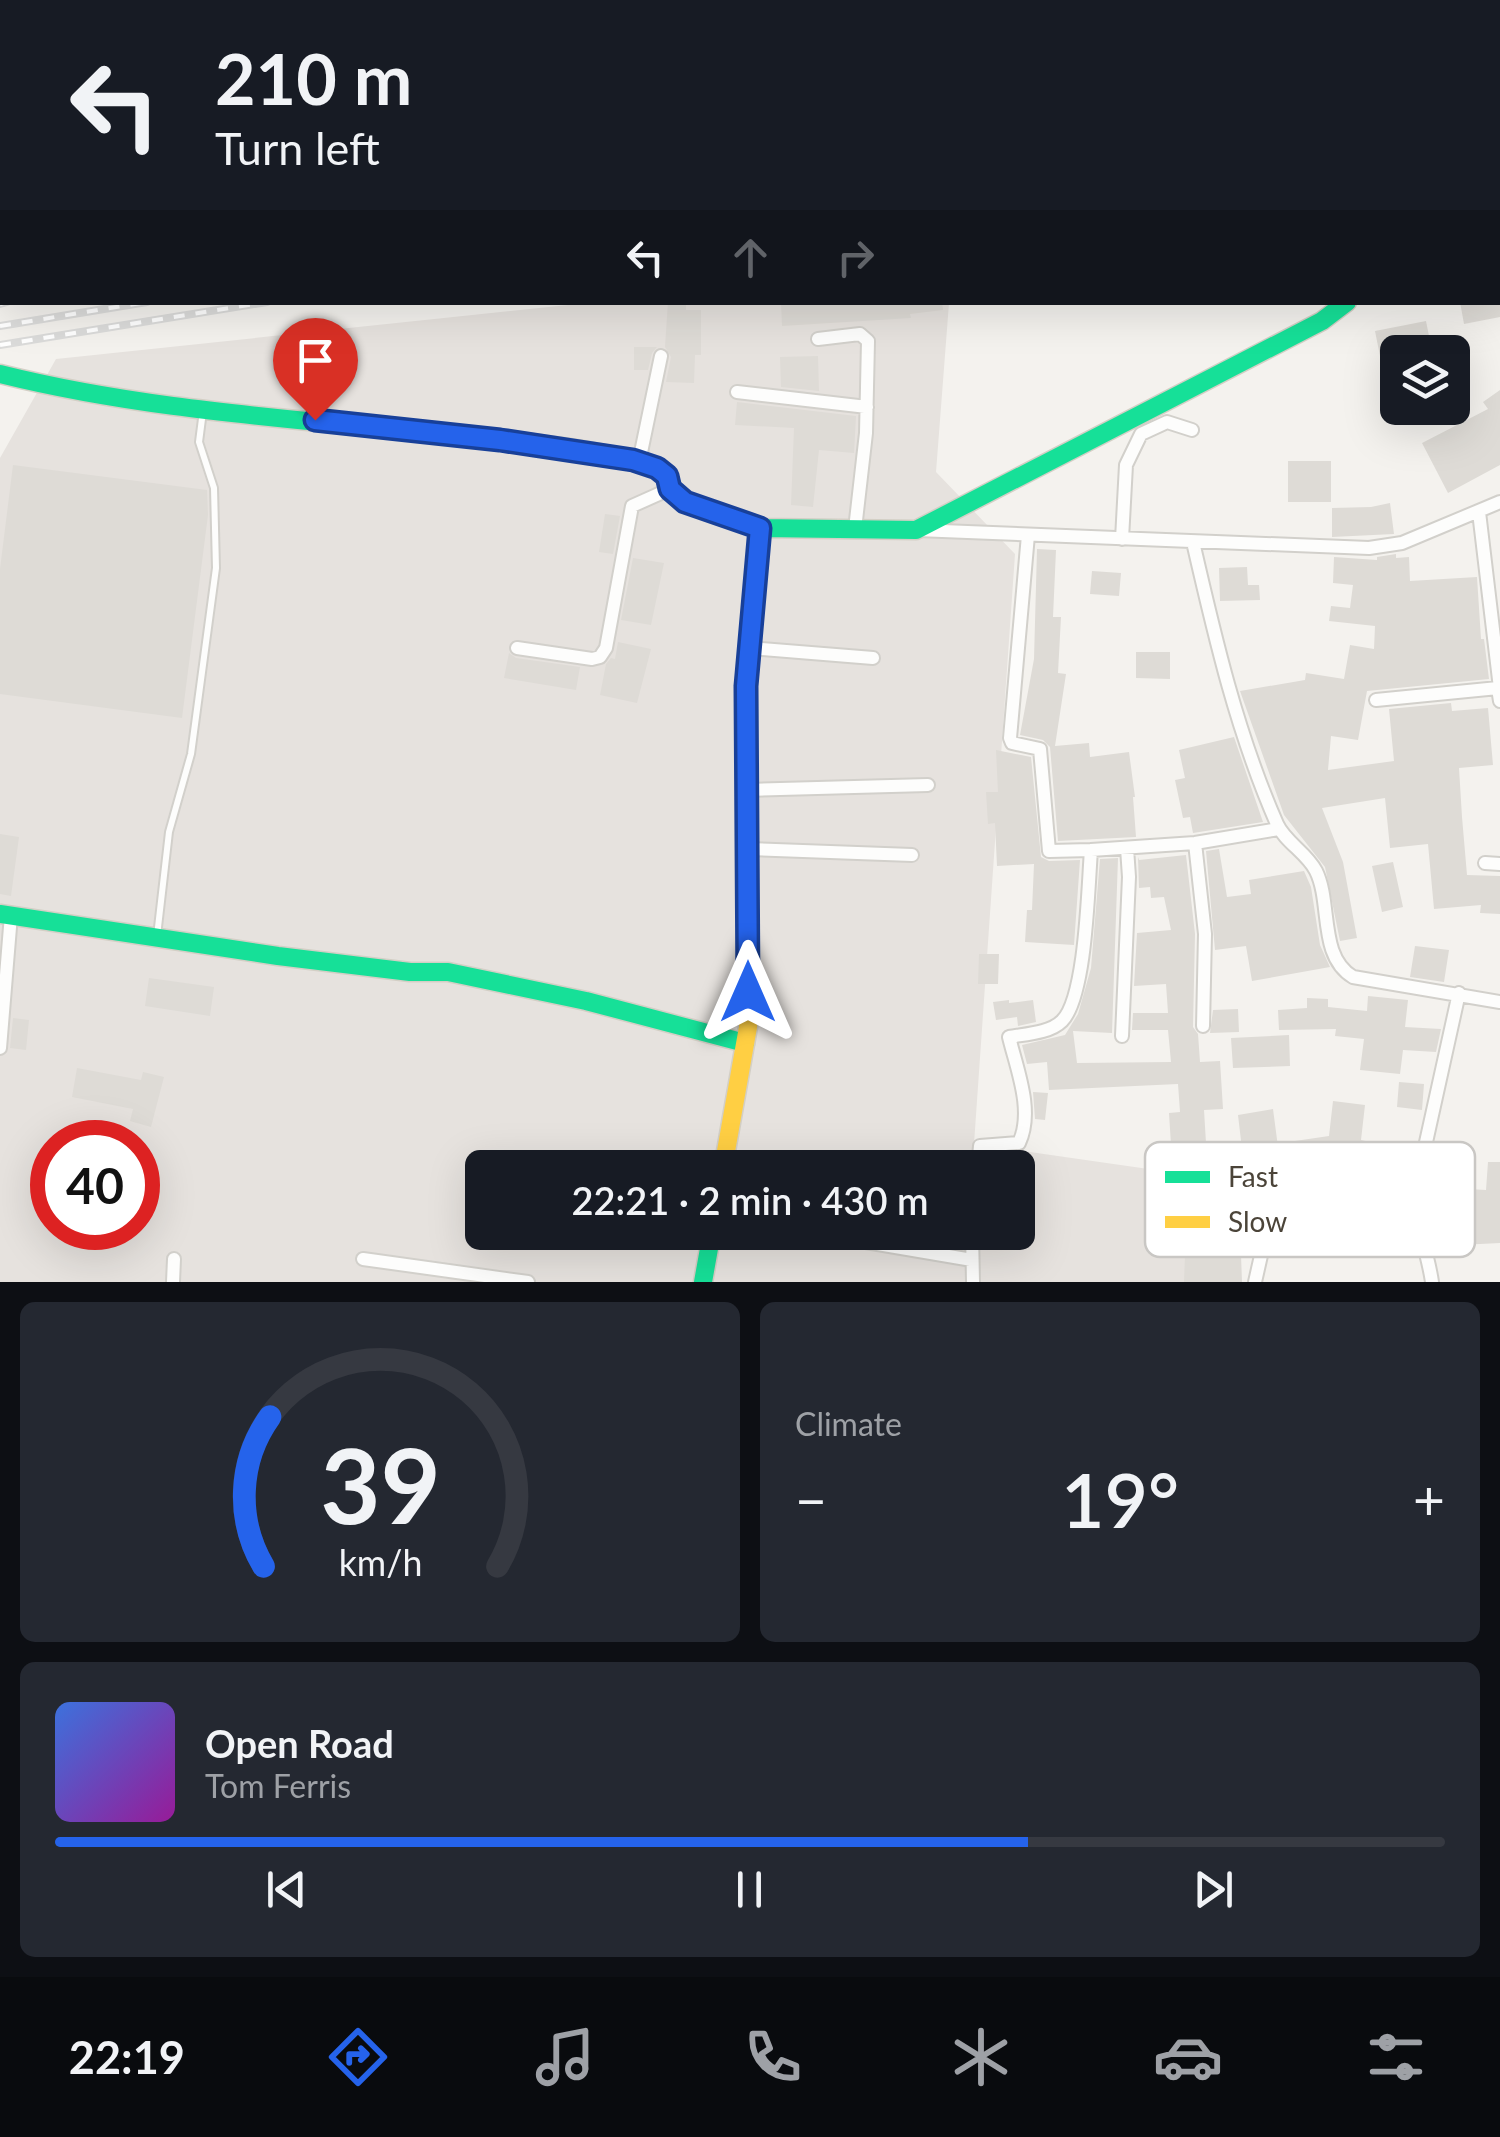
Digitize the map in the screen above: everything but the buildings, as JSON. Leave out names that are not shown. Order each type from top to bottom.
[{"type":"street","points":[[916,530],[1322,322],[1343,305]]},
{"type":"street","points":[[818,339],[860,334],[867,337],[867,407],[855,529]]},
{"type":"street","points":[[639,462],[660,356]]},
{"type":"street","points":[[0,374],[69,391],[203,410],[500,440],[639,462],[667,476],[670,489],[685,502],[760,528],[916,530],[1369,548],[1402,542],[1500,502]]},
{"type":"street","points":[[737,392],[867,407]]},
{"type":"street","points":[[1122,539],[1126,465],[1141,434],[1166,422],[1192,430]]},
{"type":"street","points":[[518,648],[592,658],[603,654],[632,506],[670,489]]},
{"type":"street","points":[[1376,700],[1499,692],[1479,512]]},
{"type":"street","points":[[726,1150],[748,1027],[746,686],[760,528]]},
{"type":"street","points":[[1028,535],[1010,738],[1012,744],[1040,749],[1048,851],[1195,843],[1279,828]]},
{"type":"street","points":[[1192,542],[1229,698],[1279,828],[1318,874],[1330,938],[1341,970],[1352,977],[1500,1002]]},
{"type":"street","points":[[750,648],[874,658]]},
{"type":"street","points":[[747,790],[928,785]]},
{"type":"street","points":[[1195,843],[1206,934],[1203,1026]]},
{"type":"street","points":[[1122,1036],[1127,848]]},
{"type":"street","points":[[747,849],[912,854]]},
{"type":"street","points":[[980,1150],[980,1146],[1018,1144],[1026,1129],[1010,1037],[1054,1028],[1066,1018],[1079,982],[1091,850]]},
{"type":"street","points":[[1485,863],[1500,864]]},
{"type":"street","points":[[0,1048],[6,914],[391,970],[448,972],[586,1001],[745,1043]]},
{"type":"street","points":[[1426,1142],[1459,993]]},
{"type":"street","points":[[704,1282],[709,1250]]},
{"type":"street","points":[[913,1250],[972,1260]]},
{"type":"street","points":[[972,1250],[973,1282]]},
{"type":"street","points":[[1255,1282],[1261,1257]]},
{"type":"street","points":[[1428,1257],[1432,1282]]},
{"type":"street","points":[[173,1282],[174,1259]]},
{"type":"street","points":[[363,1259],[528,1282]]},
{"type":"lane","points":[[157,936],[169,832],[191,754],[216,568],[214,488],[199,442],[203,410]]},
{"type":"shaded area","points":[[568,305],[949,305],[936,472],[1015,554],[974,1144],[1016,1150],[465,1150],[465,1250],[1035,1250],[1035,1153],[1145,1169],[1145,1257],[1204,1257],[1197,1282],[0,1282],[0,458],[56,359]]},
{"type":"railway","points":[[0,326],[129,305]]},
{"type":"railway","points":[[0,345],[248,305]]},
{"type":"traffic: fast","points":[[747,867],[746,686],[761,528],[916,530],[1322,321],[1343,305]]},
{"type":"traffic: fast","points":[[0,374],[159,404],[589,451],[648,466],[667,475],[672,487],[692,505],[761,528]]},
{"type":"traffic: fast","points":[[0,914],[278,956],[410,972],[448,972],[586,1001],[745,1043]]},
{"type":"traffic: fast","points":[[703,1282],[709,1250]]},
{"type":"traffic: slow","points":[[726,1150],[748,1027],[747,867]]},
{"type":"route","points":[[315,420],[500,440],[633,460],[667,476],[670,489],[685,502],[760,528],[746,686],[748,992]]}]
